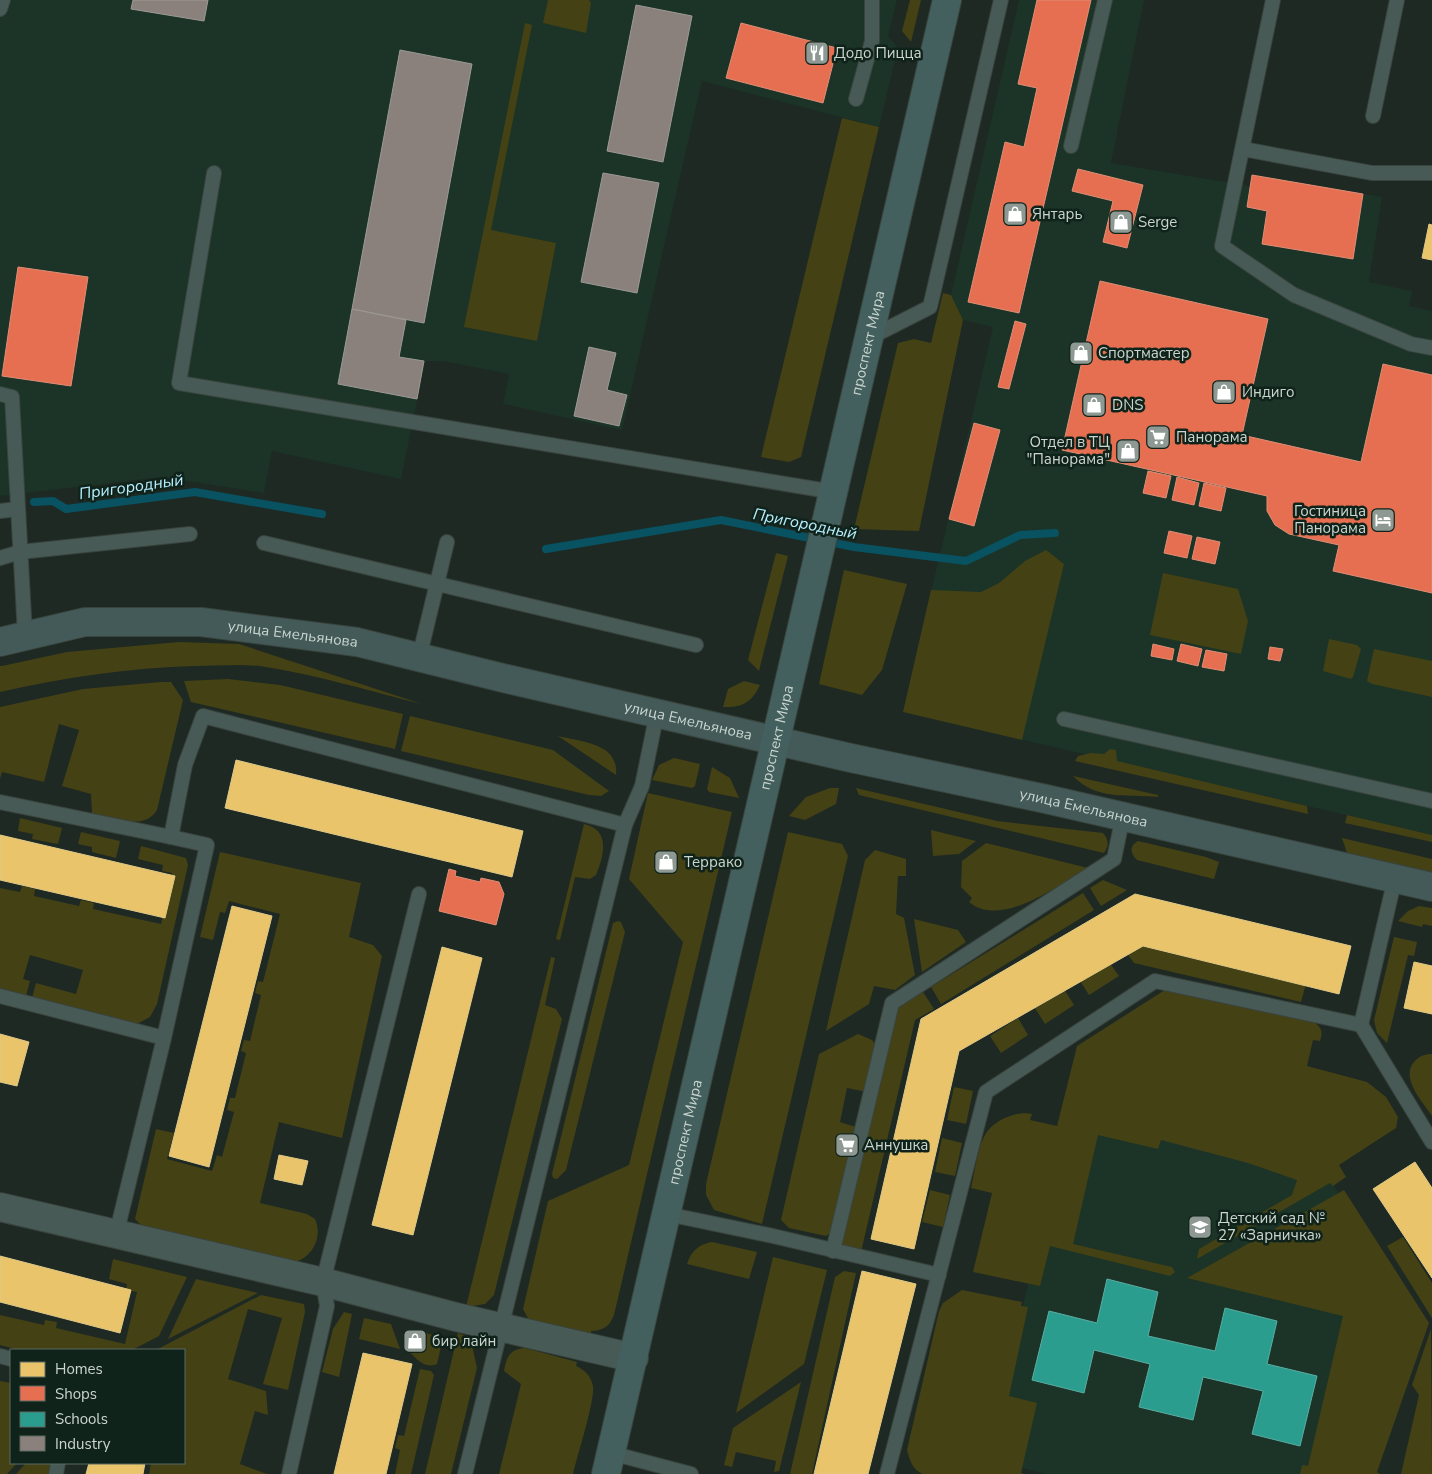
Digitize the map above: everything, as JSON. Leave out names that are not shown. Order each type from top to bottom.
[{"type":"main road","name":"проспект Мира","points":[[609,1464],[947,0]]},
{"type":"main road","name":"улица Емельянова","points":[[12,638],[85,622],[201,622],[356,642],[851,758],[1123,816],[1432,887]]},
{"type":"street","points":[[0,1207],[323,1282],[499,1327],[634,1358]]},
{"type":"lane","points":[[0,9],[3,0]]},
{"type":"lane","points":[[856,99],[872,41],[872,0]]},
{"type":"lane","points":[[869,338],[930,307],[1001,0]]},
{"type":"lane","points":[[1071,146],[1105,0]]},
{"type":"lane","points":[[1273,0],[1222,246],[1294,295],[1411,344],[1432,348]]},
{"type":"lane","points":[[1373,116],[1397,0]]},
{"type":"lane","points":[[1243,149],[1372,173],[1432,173]]},
{"type":"lane","points":[[214,173],[179,383],[834,492]]},
{"type":"lane","points":[[0,394],[12,397],[18,509],[20,552],[12,638]]},
{"type":"lane","points":[[0,511],[18,509]]},
{"type":"lane","points":[[0,558],[20,552],[190,534]]},
{"type":"lane","points":[[419,658],[447,542]]},
{"type":"lane","points":[[264,543],[696,645]]},
{"type":"lane","points":[[465,1474],[499,1327],[625,825],[642,786],[657,713]]},
{"type":"lane","points":[[171,837],[185,765],[203,716],[625,825]]},
{"type":"lane","points":[[1064,720],[1432,801]]},
{"type":"lane","points":[[0,802],[208,845],[116,1235]]},
{"type":"lane","points":[[833,1251],[892,1003],[1114,859],[1123,816]]},
{"type":"lane","points":[[1395,878],[1361,1025],[1432,1142]]},
{"type":"lane","points":[[289,1474],[327,1306],[323,1282],[419,894]]},
{"type":"lane","points":[[888,1474],[986,1092],[1155,981],[1361,1025]]},
{"type":"lane","points":[[0,996],[164,1038]]},
{"type":"lane","points":[[667,1214],[939,1275]]},
{"type":"lane","points":[[609,1464],[691,1474]]},
{"type":"shaded area","points":[[0,0],[897,0],[888,36],[898,48],[879,127],[702,81],[622,430],[503,404],[509,374],[443,361],[425,361],[401,479],[272,451],[264,493],[161,477],[0,496]]},
{"type":"shaded area","points":[[548,0],[589,0],[591,3],[586,33],[543,23]]},
{"type":"shaded area","points":[[910,0],[921,0],[911,42],[902,31]]},
{"type":"shaded area","points":[[1019,0],[1144,0],[1111,163],[1250,186],[1252,175],[1382,197],[1369,282],[1412,291],[1409,306],[1432,311],[1432,835],[903,712],[993,327],[963,320],[951,295]]},
{"type":"shaded area","points":[[525,23],[532,25],[491,230],[556,243],[537,341],[464,327]]},
{"type":"shaded area","points":[[842,118],[879,127],[801,457],[789,462],[761,457]]},
{"type":"shaded area","points":[[943,293],[951,295],[963,320],[919,531],[854,529],[898,343],[914,339],[931,343]]},
{"type":"shaded area","points":[[1046,550],[1064,564],[1022,740],[903,712],[931,590],[981,592],[999,583],[1025,561]]},
{"type":"shaded area","points":[[776,553],[788,556],[759,671],[748,660]]},
{"type":"shaded area","points":[[844,570],[907,584],[882,670],[862,695],[819,684]]},
{"type":"shaded area","points":[[1163,573],[1238,589],[1248,621],[1241,654],[1150,635]]},
{"type":"shaded area","points":[[1329,639],[1357,645],[1361,649],[1351,679],[1323,671]]},
{"type":"shaded area","points":[[179,642],[239,644],[422,704],[301,673],[244,665],[170,667],[121,671],[0,692],[0,666],[67,652]]},
{"type":"shaded area","points":[[1374,649],[1432,661],[1432,697],[1372,684],[1367,681]]},
{"type":"shaded area","points":[[228,679],[280,685],[403,714],[395,749],[191,702],[184,681]]},
{"type":"shaded area","points":[[744,681],[760,685],[754,696],[741,705],[723,707],[728,689]]},
{"type":"shaded area","points":[[171,682],[183,700],[157,810],[151,817],[136,822],[117,820],[92,813],[91,794],[62,786],[79,730],[59,724],[44,782],[2,772],[0,779],[0,707],[83,689]]},
{"type":"shaded area","points":[[410,716],[553,750],[609,791],[601,796],[589,795],[401,751]]},
{"type":"shaded area","points":[[558,736],[588,743],[605,750],[612,756],[616,775]]},
{"type":"shaded area","points":[[1110,749],[1116,750],[1117,761],[1307,806],[1308,814],[1075,761],[1078,756],[1091,753],[1104,754]]},
{"type":"shaded area","points":[[674,758],[700,764],[695,786],[692,788],[652,780],[659,765]]},
{"type":"shaded area","points":[[712,767],[730,778],[739,798],[709,792],[707,789]]},
{"type":"shaded area","points":[[1073,776],[1158,795],[1158,797],[1102,793],[1082,784]]},
{"type":"shaded area","points":[[830,788],[839,788],[836,804],[805,820],[789,816],[806,797]]},
{"type":"shaded area","points":[[856,788],[997,821],[1103,833],[1107,840],[1107,848],[1104,853],[859,795]]},
{"type":"shaded area","points":[[648,793],[732,812],[614,1315],[606,1327],[591,1331],[591,1336],[529,1320],[523,1309],[548,1201],[629,1165],[683,942],[629,879]]},
{"type":"shaded area","points":[[1347,815],[1432,835],[1432,842],[1345,823]]},
{"type":"shaded area","points":[[20,818],[62,828],[58,844],[32,839],[33,834],[18,831]]},
{"type":"shaded area","points":[[584,824],[593,827],[598,832],[602,838],[603,852],[596,875],[590,879],[575,877],[560,940],[556,939]]},
{"type":"shaded area","points":[[931,830],[976,841],[959,854],[933,856]]},
{"type":"shaded area","points":[[81,832],[120,841],[116,858],[92,852],[92,847],[78,844]]},
{"type":"shaded area","points":[[788,832],[842,844],[848,856],[762,1224],[714,1210],[706,1195],[706,1184]]},
{"type":"shaded area","points":[[1342,838],[1432,859],[1432,873],[1347,853]]},
{"type":"shaded area","points":[[1138,841],[1206,857],[1219,862],[1214,879],[1137,860],[1133,855],[1132,847]]},
{"type":"shaded area","points":[[986,843],[1088,868],[1030,902],[1013,908],[982,909],[969,902],[972,898],[961,887],[962,861]]},
{"type":"shaded area","points":[[141,846],[186,858],[188,865],[157,1004],[150,1017],[137,1024],[31,1002],[36,983],[76,994],[83,970],[30,955],[23,979],[30,981],[25,1000],[0,995],[0,888],[20,892],[22,886],[35,889],[34,896],[79,906],[81,900],[94,903],[93,909],[161,924],[172,873],[162,871],[163,865],[138,859]]},
{"type":"shaded area","points":[[875,850],[906,859],[906,876],[898,876],[896,914],[904,918],[915,975],[895,990],[874,986],[869,1004],[826,1031],[865,860]]},
{"type":"shaded area","points":[[220,852],[361,883],[349,937],[373,945],[382,956],[342,1138],[279,1122],[260,1203],[307,1214],[315,1219],[318,1232],[315,1245],[307,1256],[295,1262],[142,1226],[135,1219],[156,1129],[174,1133],[167,1159],[212,1171],[217,1155],[222,1157],[234,1112],[227,1110],[230,1098],[235,1098],[246,1053],[241,1051],[244,1040],[250,1041],[261,995],[255,993],[258,981],[263,982],[280,914],[229,901],[225,913],[220,912],[213,940],[200,937]]},
{"type":"shaded area","points":[[1103,880],[1127,890],[1101,906],[1090,888]]},
{"type":"shaded area","points":[[1083,893],[1094,910],[941,1004],[931,987]]},
{"type":"shaded area","points":[[1419,906],[1432,908],[1432,926],[1423,924],[1422,927],[1398,921],[1408,911]]},
{"type":"shaded area","points":[[914,919],[958,930],[966,942],[922,972]]},
{"type":"shaded area","points":[[621,922],[625,932],[566,1170],[557,1179],[553,1178],[552,1174],[613,923]]},
{"type":"shaded area","points":[[1394,937],[1417,942],[1414,956],[1408,955],[1387,1043],[1377,1033],[1374,1020]]},
{"type":"shaded area","points":[[1140,944],[1306,984],[1301,1002],[1134,963],[1126,952]]},
{"type":"shaded area","points":[[551,957],[555,958],[545,1005],[556,1009],[562,1019],[494,1295],[485,1304],[466,1307]]},
{"type":"shaded area","points":[[1109,962],[1119,976],[1089,995],[1080,981]]},
{"type":"shaded area","points":[[1168,988],[1314,1022],[1319,1026],[1321,1035],[1320,1041],[1313,1040],[1307,1066],[1367,1082],[1386,1097],[1398,1117],[1396,1128],[1339,1165],[1346,1177],[1333,1186],[1330,1183],[1197,1259],[1199,1249],[1292,1195],[1297,1180],[1248,1163],[1161,1140],[1158,1149],[1098,1135],[1073,1244],[1172,1267],[1175,1272],[1170,1276],[1050,1246],[1040,1286],[973,1272],[992,1193],[971,1188],[976,1160],[988,1130],[999,1121],[1012,1115],[1026,1113],[1032,1114],[1030,1120],[1057,1126],[1077,1046]]},
{"type":"shaded area","points":[[1064,989],[1074,1005],[1045,1024],[1035,1008]]},
{"type":"shaded area","points":[[923,992],[934,1009],[915,1020],[861,1252],[842,1246],[897,1008]]},
{"type":"shaded area","points":[[1018,1018],[1028,1035],[1001,1053],[990,1036]]},
{"type":"shaded area","points":[[858,1034],[872,1040],[878,1048],[867,1092],[847,1088],[840,1122],[859,1128],[835,1230],[826,1236],[789,1228],[781,1220],[819,1054]]},
{"type":"shaded area","points":[[1432,1054],[1432,1116],[1414,1090],[1411,1082],[1410,1068],[1422,1056]]},
{"type":"shaded area","points":[[954,1087],[973,1091],[966,1124],[947,1120]]},
{"type":"shaded area","name":"Детский сад № 27 «Зарничка»","points":[[1297,1124],[1418,1326],[1390,1437],[1361,1429],[1349,1474],[1046,1474],[984,1458],[1068,1127]]},
{"type":"shaded area","points":[[942,1138],[962,1143],[955,1176],[935,1172]]},
{"type":"shaded area","points":[[930,1190],[950,1195],[943,1227],[922,1222]]},
{"type":"shaded area","points":[[1344,1190],[1429,1323],[1377,1472],[1380,1474],[1300,1474],[1302,1465],[1308,1466],[1343,1316],[1187,1278]]},
{"type":"shaded area","points":[[1403,1237],[1432,1283],[1432,1318],[1387,1246]]},
{"type":"shaded area","points":[[712,1242],[757,1252],[749,1279],[687,1264],[696,1249],[703,1244]]},
{"type":"shaded area","points":[[773,1257],[827,1270],[804,1364],[736,1413]]},
{"type":"shaded area","points":[[113,1259],[187,1277],[159,1336],[134,1349],[15,1349],[0,1345],[0,1315],[44,1325],[45,1320],[57,1322],[56,1328],[125,1344],[137,1292],[126,1290],[127,1284],[109,1279]]},
{"type":"shaded area","points":[[844,1271],[856,1273],[812,1474],[790,1474],[835,1277]]},
{"type":"shaded area","points":[[196,1279],[258,1293],[168,1339]]},
{"type":"shaded area","points":[[962,1290],[1022,1302],[1021,1306],[1028,1307],[1009,1396],[1037,1403],[1021,1473],[1024,1474],[923,1474],[914,1467],[909,1457],[907,1450],[939,1311],[943,1303]]},
{"type":"shaded area","points":[[261,1295],[304,1304],[305,1312],[288,1390],[263,1384],[282,1318],[248,1309],[228,1379],[266,1391],[268,1415],[255,1411],[240,1464],[267,1474],[149,1474],[151,1464],[185,1464],[185,1349],[158,1349]]},
{"type":"shaded area","points":[[344,1312],[352,1314],[339,1377],[322,1372],[333,1329]]},
{"type":"shaded area","points":[[364,1318],[391,1324],[400,1349],[359,1339]]},
{"type":"shaded area","points":[[1431,1329],[1432,1474],[1401,1474],[1419,1395],[1412,1385]]},
{"type":"shaded area","points":[[416,1330],[443,1338],[437,1364],[425,1365],[418,1361],[410,1352]]},
{"type":"shaded area","points":[[458,1333],[469,1337],[477,1368],[451,1474],[425,1474]]},
{"type":"shaded area","points":[[525,1348],[577,1362],[576,1366],[582,1369],[591,1379],[593,1393],[591,1404],[573,1474],[499,1474],[521,1384],[504,1371],[505,1366],[512,1352]]},
{"type":"shaded area","points":[[420,1369],[431,1371],[434,1375],[411,1474],[395,1474],[400,1450],[395,1448],[398,1435],[404,1436]]},
{"type":"shaded area","points":[[0,1381],[10,1383],[10,1464],[16,1464],[7,1474],[0,1474]]},
{"type":"shaded area","points":[[801,1382],[779,1471],[774,1472],[776,1461],[736,1452],[732,1467],[724,1465],[733,1428]]},
{"type":"shaded area","points":[[25,1464],[56,1464],[53,1474],[16,1474]]},
{"type":"building: Homes","points":[[1429,224],[1432,225],[1432,260],[1422,258]]},
{"type":"building: Homes","points":[[236,760],[523,831],[512,877],[225,808]]},
{"type":"building: Homes","points":[[0,835],[175,876],[165,918],[0,880]]},
{"type":"building: Homes","points":[[1135,894],[1351,946],[1339,994],[1143,946],[959,1051],[914,1249],[871,1239],[921,1019]]},
{"type":"building: Homes","points":[[232,906],[272,916],[209,1167],[169,1156]]},
{"type":"building: Homes","points":[[442,947],[482,958],[413,1235],[372,1225]]},
{"type":"building: Homes","points":[[1414,962],[1432,966],[1432,1014],[1404,1008]]},
{"type":"building: Homes","points":[[0,1034],[29,1042],[17,1086],[0,1082]]},
{"type":"building: Homes","points":[[279,1155],[308,1161],[302,1185],[274,1179]]},
{"type":"building: Homes","points":[[1415,1162],[1432,1188],[1432,1278],[1373,1189]]},
{"type":"building: Homes","points":[[0,1256],[131,1290],[120,1333],[0,1302]]},
{"type":"building: Homes","points":[[862,1271],[916,1284],[868,1474],[814,1474]]},
{"type":"building: Homes","points":[[363,1353],[412,1364],[386,1474],[334,1474]]},
{"type":"building: Homes","points":[[89,1464],[145,1464],[143,1474],[86,1474]]},
{"type":"building: Shops","name":"Янтарь","points":[[1037,0],[1091,0],[1019,313],[968,302],[1005,142],[1024,147],[1037,88],[1018,84]]},
{"type":"building: Shops","points":[[741,23],[837,48],[823,103],[726,78]]},
{"type":"building: Shops","name":"Serge","points":[[1078,169],[1143,185],[1127,248],[1103,242],[1113,201],[1072,191]]},
{"type":"building: Shops","points":[[1252,175],[1363,194],[1353,259],[1262,244],[1267,211],[1247,207]]},
{"type":"building: Shops","points":[[18,267],[88,277],[71,386],[2,376]]},
{"type":"building: Shops","name":"Панорама","points":[[1100,281],[1268,319],[1242,435],[1361,462],[1383,364],[1432,375],[1432,593],[1333,571],[1339,545],[1289,534],[1275,525],[1267,511],[1267,496],[1062,450]]},
{"type":"building: Shops","points":[[1015,321],[1026,324],[1009,389],[998,387]]},
{"type":"building: Shops","points":[[974,423],[1000,430],[974,526],[949,519]]},
{"type":"building: Shops","points":[[1148,471],[1171,476],[1166,498],[1143,493]]},
{"type":"building: Shops","points":[[1177,477],[1199,483],[1194,505],[1172,500]]},
{"type":"building: Shops","points":[[1204,483],[1226,488],[1221,511],[1199,506]]},
{"type":"building: Shops","points":[[1169,531],[1192,536],[1187,558],[1164,553]]},
{"type":"building: Shops","points":[[1197,537],[1220,542],[1215,564],[1192,559]]},
{"type":"building: Shops","points":[[1153,644],[1174,649],[1172,660],[1151,656]]},
{"type":"building: Shops","points":[[1181,644],[1202,649],[1198,666],[1177,661]]},
{"type":"building: Shops","points":[[1270,647],[1283,649],[1280,661],[1268,659]]},
{"type":"building: Shops","points":[[1206,650],[1227,654],[1224,671],[1202,667]]},
{"type":"building: Shops","points":[[449,869],[456,871],[455,876],[480,882],[481,878],[499,882],[504,894],[496,925],[439,911]]},
{"type":"building: Schools","points":[[1107,1279],[1158,1292],[1148,1336],[1215,1351],[1225,1308],[1277,1321],[1267,1364],[1317,1376],[1300,1446],[1252,1434],[1263,1391],[1203,1377],[1193,1420],[1139,1407],[1150,1364],[1094,1350],[1084,1393],[1032,1380],[1049,1311],[1097,1323]]},
{"type":"building: Industry","points":[[133,0],[208,0],[204,21],[131,9]]},
{"type":"building: Industry","points":[[636,5],[692,16],[663,162],[607,151]]},
{"type":"building: Industry","points":[[400,50],[472,64],[424,323],[352,309]]},
{"type":"building: Industry","points":[[603,173],[659,183],[637,293],[581,282]]},
{"type":"building: Industry","points":[[352,309],[406,320],[399,357],[424,361],[417,399],[338,384]]},
{"type":"building: Industry","points":[[589,347],[616,353],[607,390],[627,395],[619,426],[574,416]]},
{"type":"waterway","name":"Пригородный","points":[[34,502],[53,501],[66,509],[195,492],[322,514]]},
{"type":"waterway","name":"Пригородный","points":[[546,549],[721,520],[854,547],[966,561],[1020,535],[1055,533]]},
{"type":"place","name":"Додо Пицца","points":[[817,53]]},
{"type":"place","name":"Янтарь","points":[[1015,214]]},
{"type":"place","name":"Serge","points":[[1121,222]]},
{"type":"place","name":"Спортмастер","points":[[1081,353]]},
{"type":"place","name":"Индиго","points":[[1224,392]]},
{"type":"place","name":"DNS","points":[[1094,405]]},
{"type":"place","name":"Панорама","points":[[1158,437]]},
{"type":"place","name":"Отдел в ТЦ \"Панорама\"","points":[[1128,451]]},
{"type":"place","name":"Гостиница Панорама","points":[[1383,520]]},
{"type":"place","name":"Террако","points":[[666,862]]},
{"type":"place","name":"Аннушка","points":[[847,1145]]},
{"type":"place","name":"Детский сад № 27 «Зарничка»","points":[[1200,1227]]},
{"type":"place","name":"бир лайн","points":[[415,1341]]}]
